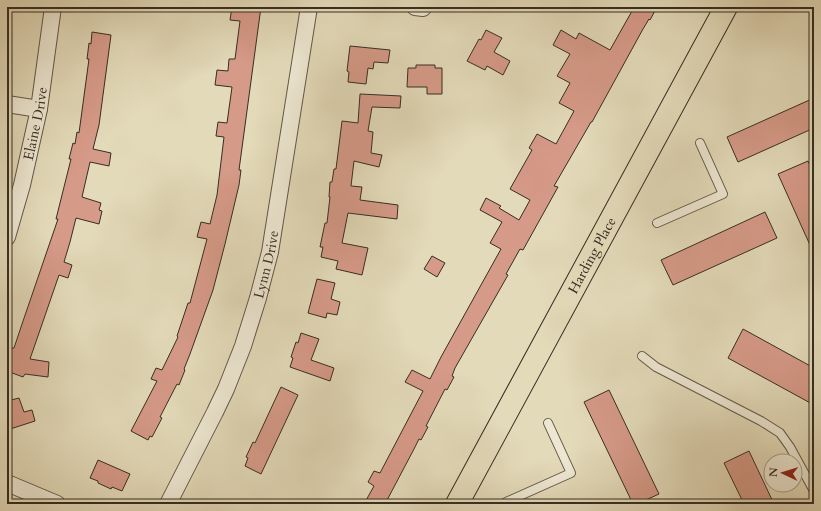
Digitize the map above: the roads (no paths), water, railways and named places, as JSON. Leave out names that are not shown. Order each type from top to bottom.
[{"type":"main road","name":"Harding Place","points":[[457,504],[726,7]]},
{"type":"street","name":"Elaine Drive","points":[[7,237],[22,185],[39,109],[53,7]]},
{"type":"street","name":"Lynn Drive","points":[[168,504],[226,390],[243,346],[258,298],[270,252],[309,7]]},
{"type":"street","points":[[7,104],[39,109]]},
{"type":"street","points":[[7,483],[57,504]]},
{"type":"lane","points":[[657,223],[723,194],[700,143]]},
{"type":"lane","points":[[642,356],[656,367],[780,432],[814,491]]},
{"type":"lane","points":[[506,502],[571,473],[548,423]]}]
